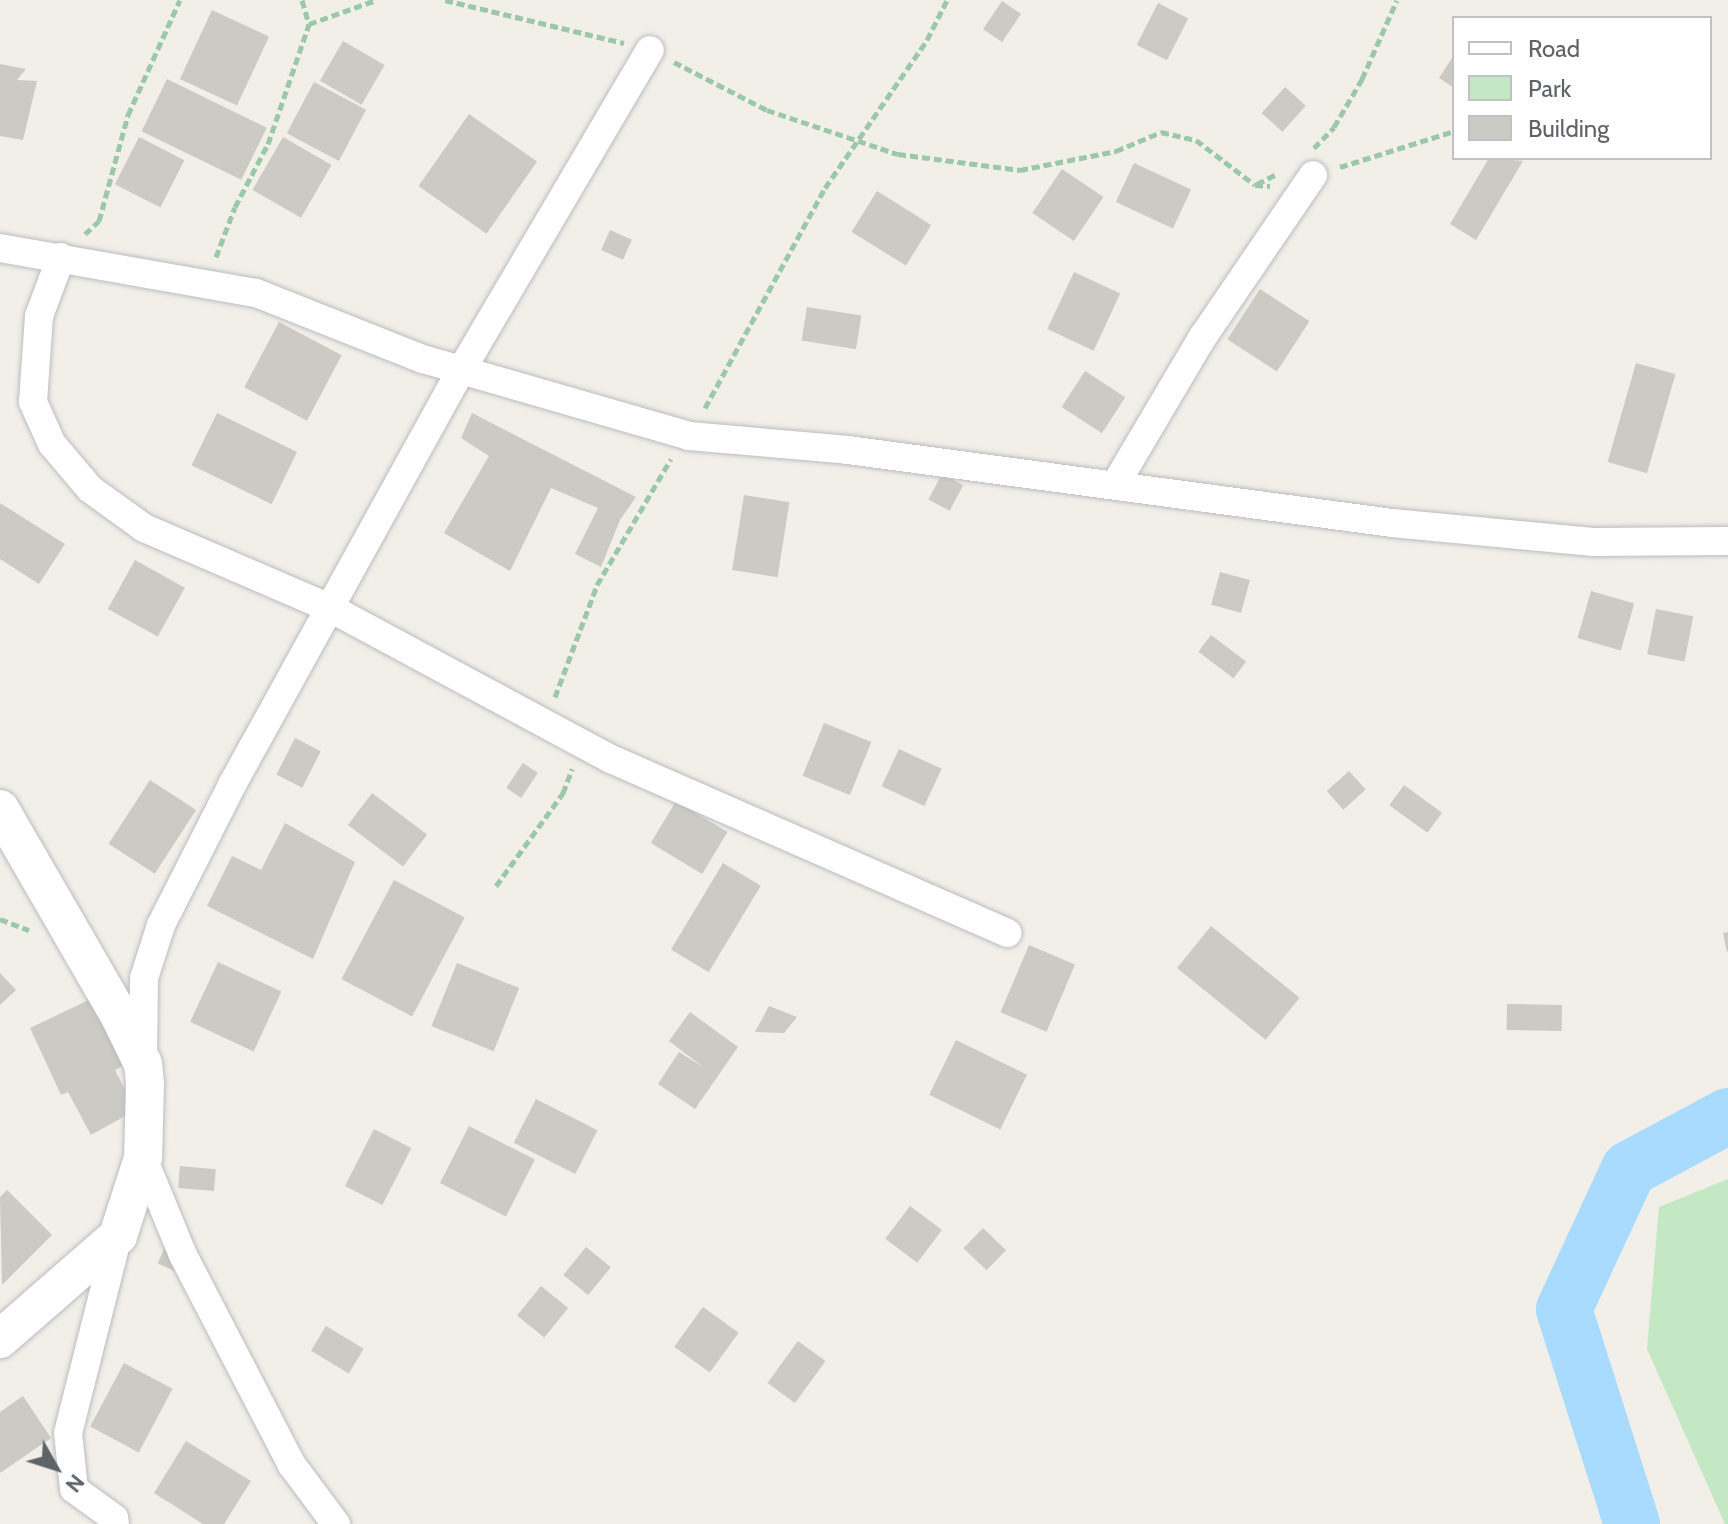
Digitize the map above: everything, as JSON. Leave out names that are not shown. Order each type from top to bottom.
[{"type":"street","points":[[115,1524],[114,1518],[74,1489],[68,1433],[118,1236],[143,1158],[144,978],[161,925],[233,783],[332,609],[462,369],[650,50]]},
{"type":"street","points":[[1115,485],[1305,164]]},
{"type":"street","points":[[0,248],[208,281],[256,293],[365,339],[689,436],[1115,485],[1392,523],[1593,542],[1728,541]]},
{"type":"street","points":[[61,257],[39,316],[33,402],[52,444],[90,489],[144,528],[332,609],[611,759],[1007,933]]},
{"type":"street","points":[[0,809],[143,1064]]},
{"type":"street","points":[[143,1158],[183,1255],[292,1465],[336,1524]]},
{"type":"street","points":[[0,1339],[118,1236]]},
{"type":"path","points":[[61,257],[99,221],[128,115],[180,0]]},
{"type":"path","points":[[208,281],[235,207],[268,144],[309,24],[302,0]]},
{"type":"path","points":[[309,24],[376,0]]},
{"type":"path","points":[[445,0],[650,50],[767,110],[898,154],[1020,170],[1104,154],[1161,132],[1196,140],[1255,185],[1280,186],[1305,164],[1334,127],[1362,79],[1397,0]]},
{"type":"path","points":[[1255,185],[1305,164],[1452,131]]},
{"type":"green space","points":[[1728,1179],[1728,1524],[1725,1524],[1647,1349],[1659,1207]]},
{"type":"building","points":[[1002,1],[1021,14],[1002,42],[983,29]]},
{"type":"building","points":[[1158,3],[1188,18],[1167,60],[1137,45]]},
{"type":"building","points":[[212,10],[269,37],[237,106],[180,79]]},
{"type":"building","points":[[343,41],[385,65],[362,105],[320,81]]},
{"type":"building","points":[[1452,58],[1452,87],[1439,78]]},
{"type":"building","points":[[0,64],[26,69],[17,80],[37,81],[23,140],[0,136]]},
{"type":"building","points":[[167,79],[267,128],[241,180],[142,131]]},
{"type":"building","points":[[314,82],[366,110],[339,161],[287,133]]},
{"type":"building","points":[[1285,87],[1306,106],[1282,132],[1262,113]]},
{"type":"building","points":[[469,114],[537,162],[487,234],[419,186]]},
{"type":"building","points":[[139,137],[184,160],[160,207],[115,184]]},
{"type":"building","points":[[283,137],[331,165],[301,218],[252,190]]},
{"type":"building","points":[[1488,160],[1523,161],[1476,240],[1450,224]]},
{"type":"building","points":[[1134,163],[1191,190],[1173,229],[1116,202]]},
{"type":"building","points":[[1062,169],[1103,197],[1074,241],[1032,213]]},
{"type":"building","points":[[877,191],[931,225],[906,266],[852,232]]},
{"type":"building","points":[[610,230],[632,240],[623,260],[601,250]]},
{"type":"building","points":[[1074,272],[1120,294],[1094,351],[1047,329]]},
{"type":"building","points":[[1260,289],[1309,321],[1277,371],[1227,339]]},
{"type":"building","points":[[807,307],[861,316],[856,349],[802,341]]},
{"type":"building","points":[[279,322],[342,355],[307,421],[244,387]]},
{"type":"building","points":[[1636,363],[1675,374],[1647,473],[1608,462]]},
{"type":"building","points":[[1085,371],[1125,397],[1102,433],[1062,407]]},
{"type":"building","points":[[217,413],[297,452],[272,504],[192,465]]},
{"type":"building","points":[[472,413],[636,497],[620,520],[601,567],[575,554],[598,508],[551,488],[510,571],[444,533],[489,456],[461,438]]},
{"type":"building","points":[[942,474],[963,485],[950,511],[928,500]]},
{"type":"building","points":[[744,495],[789,502],[778,577],[732,570]]},
{"type":"building","points":[[0,503],[65,544],[39,584],[0,559]]},
{"type":"building","points":[[135,560],[185,588],[158,637],[108,609]]},
{"type":"building","points":[[1220,572],[1250,580],[1241,613],[1211,605]]},
{"type":"building","points":[[1591,591],[1634,603],[1621,651],[1577,638]]},
{"type":"building","points":[[1656,609],[1693,616],[1685,661],[1647,654]]},
{"type":"building","points":[[1211,635],[1246,661],[1234,678],[1198,652]]},
{"type":"building","points":[[824,723],[871,742],[850,795],[803,776]]},
{"type":"building","points":[[295,738],[321,751],[302,788],[276,775]]},
{"type":"building","points":[[899,749],[942,769],[924,806],[882,786]]},
{"type":"building","points":[[523,763],[538,773],[521,798],[506,788]]},
{"type":"building","points":[[1349,771],[1366,790],[1343,810],[1327,791]]},
{"type":"building","points":[[150,780],[196,810],[155,874],[109,844]]},
{"type":"building","points":[[1404,785],[1442,813],[1427,833],[1389,805]]},
{"type":"building","points":[[372,793],[427,835],[403,866],[348,825]]},
{"type":"building","points":[[676,801],[727,832],[702,874],[651,843]]},
{"type":"building","points":[[285,823],[355,862],[313,959],[207,906],[232,856],[261,870]]},
{"type":"building","points":[[723,863],[761,886],[709,972],[671,950]]},
{"type":"building","points":[[394,880],[465,918],[412,1016],[341,979]]},
{"type":"building","points":[[1211,926],[1300,998],[1266,1040],[1177,968]]},
{"type":"building","points":[[1728,932],[1728,951],[1727,952],[1723,933]]},
{"type":"building","points":[[1029,945],[1075,965],[1047,1032],[1000,1012]]},
{"type":"building","points":[[218,962],[281,992],[254,1051],[190,1022]]},
{"type":"building","points":[[457,963],[519,988],[494,1051],[432,1026]]},
{"type":"building","points":[[0,973],[16,990],[0,1005]]},
{"type":"building","points":[[95,997],[126,1064],[115,1070],[136,1110],[91,1135],[68,1092],[61,1095],[30,1028]]},
{"type":"building","points":[[1507,1004],[1562,1005],[1562,1031],[1507,1030]]},
{"type":"building","points":[[769,1006],[797,1017],[784,1033],[755,1032]]},
{"type":"building","points":[[690,1012],[738,1047],[695,1109],[658,1084],[679,1052],[703,1067],[669,1041]]},
{"type":"building","points":[[956,1040],[1027,1075],[1000,1129],[929,1095]]},
{"type":"building","points":[[536,1099],[597,1130],[575,1174],[514,1143]]},
{"type":"building","points":[[469,1126],[535,1160],[506,1217],[440,1183]]},
{"type":"building","points":[[374,1129],[411,1148],[382,1205],[345,1186]]},
{"type":"building","points":[[180,1166],[216,1169],[214,1191],[178,1188]]},
{"type":"building","points":[[7,1190],[52,1235],[2,1285],[0,1197]]},
{"type":"building","points":[[910,1206],[942,1230],[917,1263],[885,1239]]},
{"type":"building","points":[[983,1228],[1006,1250],[987,1270],[964,1248]]},
{"type":"building","points":[[165,1247],[183,1255],[176,1272],[158,1263]]},
{"type":"building","points":[[586,1247],[611,1267],[588,1295],[563,1275]]},
{"type":"building","points":[[541,1286],[568,1308],[544,1338],[517,1316]]},
{"type":"building","points":[[703,1307],[739,1333],[710,1373],[674,1347]]},
{"type":"building","points":[[326,1326],[364,1349],[349,1374],[311,1351]]},
{"type":"building","points":[[798,1341],[826,1361],[795,1403],[767,1383]]},
{"type":"building","points":[[124,1363],[173,1389],[139,1452],[90,1427]]},
{"type":"building","points":[[23,1396],[51,1438],[0,1473],[0,1412]]},
{"type":"building","points":[[186,1441],[251,1481],[224,1524],[203,1524],[154,1493]]},
{"type":"waterway","points":[[1632,1524],[1564,1309],[1629,1169],[1728,1116]]}]
